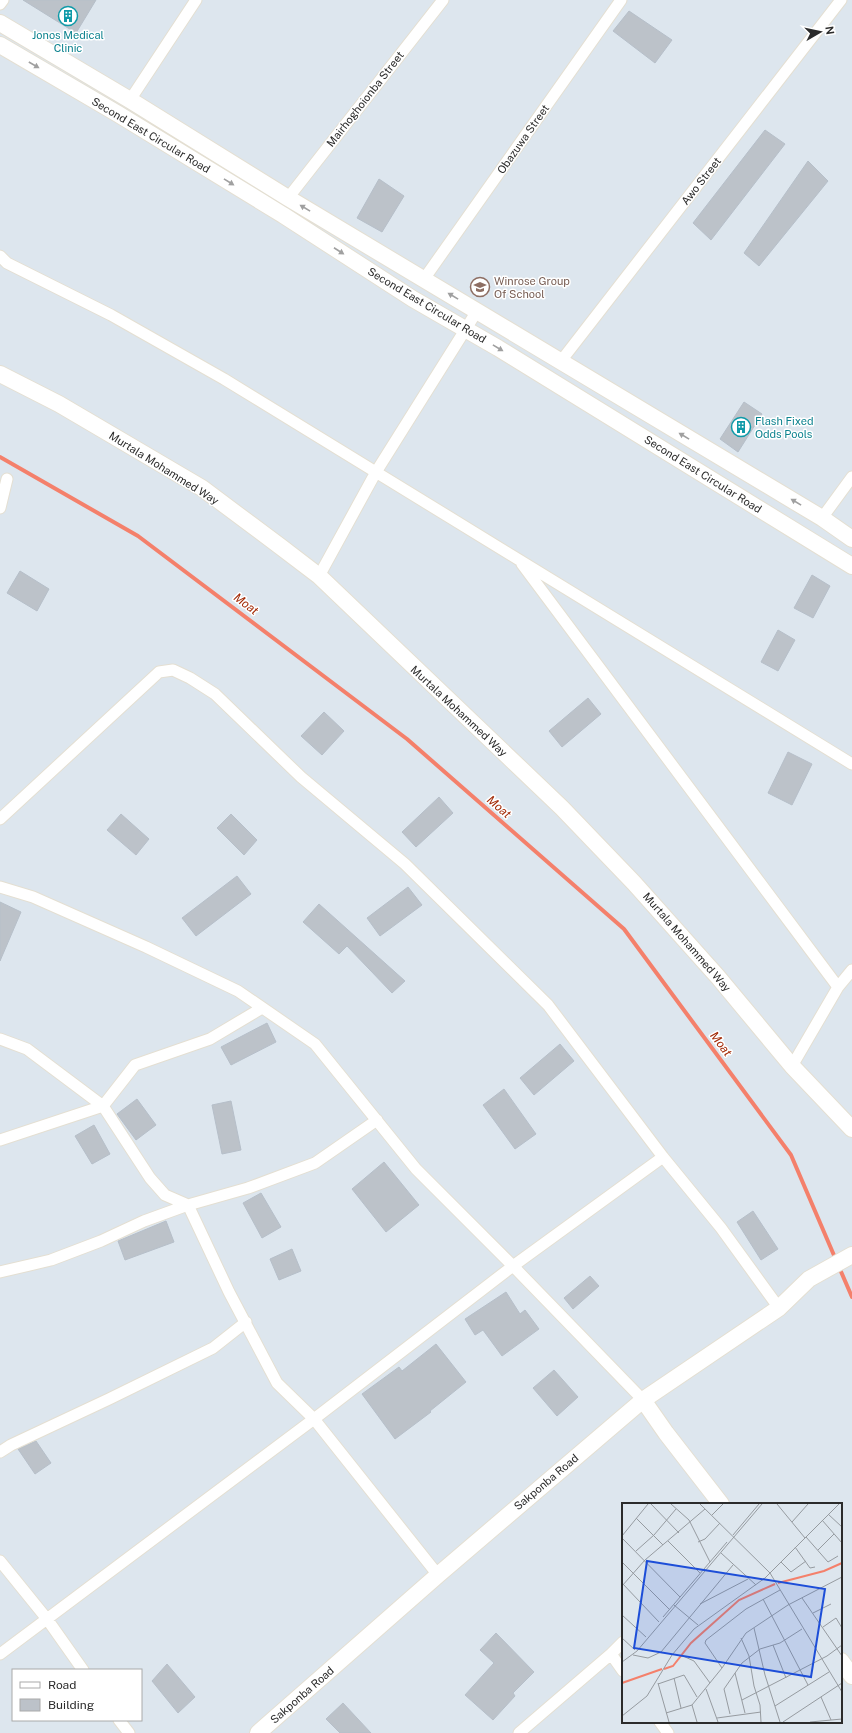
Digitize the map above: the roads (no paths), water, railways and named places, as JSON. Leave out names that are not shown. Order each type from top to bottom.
[{"type":"main road","name":"Second East Circular Road","points":[[0,23],[130,100],[288,198],[822,518],[852,538]]},
{"type":"main road","name":"Second East Circular Road","points":[[0,45],[125,118],[283,215],[413,299],[466,329],[852,566]]},
{"type":"main road","name":"Murtala Mohammed Way","points":[[0,374],[59,404],[202,488],[318,576],[562,808],[608,856],[718,977],[792,1066],[852,1129]]},
{"type":"main road","name":"Sakponba Road","points":[[258,1733],[438,1575],[644,1400],[779,1308],[809,1279],[852,1255]]},
{"type":"main road","points":[[644,1400],[666,1433],[720,1503]]},
{"type":"main road","points":[[842,1662],[852,1676]]},
{"type":"street","points":[[0,4],[3,0]]},
{"type":"street","points":[[130,100],[196,0]]},
{"type":"street","name":"Mairhoghoionba Street","points":[[288,198],[442,0]]},
{"type":"street","name":"Obazuwa Street","points":[[424,279],[621,0]]},
{"type":"street","name":"Awo Street","points":[[561,361],[841,0]]},
{"type":"street","points":[[0,256],[7,263],[111,315],[224,379],[852,764]]},
{"type":"street","points":[[318,576],[376,472],[477,310]]},
{"type":"street","points":[[822,518],[852,477]]},
{"type":"street","points":[[0,508],[7,479]]},
{"type":"street","points":[[518,559],[838,987]]},
{"type":"street","points":[[0,819],[159,672],[173,670],[190,678],[215,694],[301,777],[405,864],[548,1005],[663,1158],[721,1228],[779,1308]]},
{"type":"street","points":[[0,887],[33,897],[146,947],[238,991],[315,1044],[416,1169],[644,1400]]},
{"type":"street","points":[[792,1066],[838,987],[852,970]]},
{"type":"street","points":[[0,1140],[103,1106],[136,1065],[210,1039],[262,1008]]},
{"type":"street","points":[[0,1039],[27,1049],[103,1106],[150,1178],[165,1195],[188,1206],[229,1292],[277,1383],[314,1419],[438,1575]]},
{"type":"street","points":[[0,1272],[51,1260],[101,1241],[144,1221],[248,1188],[315,1163],[377,1120]]},
{"type":"street","points":[[0,1654],[314,1419],[513,1266],[663,1158]]},
{"type":"street","points":[[0,1452],[11,1444],[109,1399],[213,1348],[246,1322]]},
{"type":"street","points":[[0,1561],[47,1619],[83,1669]]},
{"type":"street","points":[[519,1733],[622,1643]]},
{"type":"street","points":[[611,1654],[622,1670]]},
{"type":"street","points":[[120,1721],[128,1733]]},
{"type":"street","points":[[661,1723],[668,1733]]},
{"type":"waterway","name":"Moat","points":[[0,457],[138,536],[407,739],[624,929],[791,1155],[836,1260]]},
{"type":"waterway","name":"Moat","points":[[839,1267],[852,1297]]},
{"type":"place","name":"Jonos Medical Clinic","points":[[68,16]]},
{"type":"place","name":"Winrose Group Of School","points":[[480,287]]},
{"type":"place","name":"Flash Fixed Odds Pools","points":[[741,427]]}]
